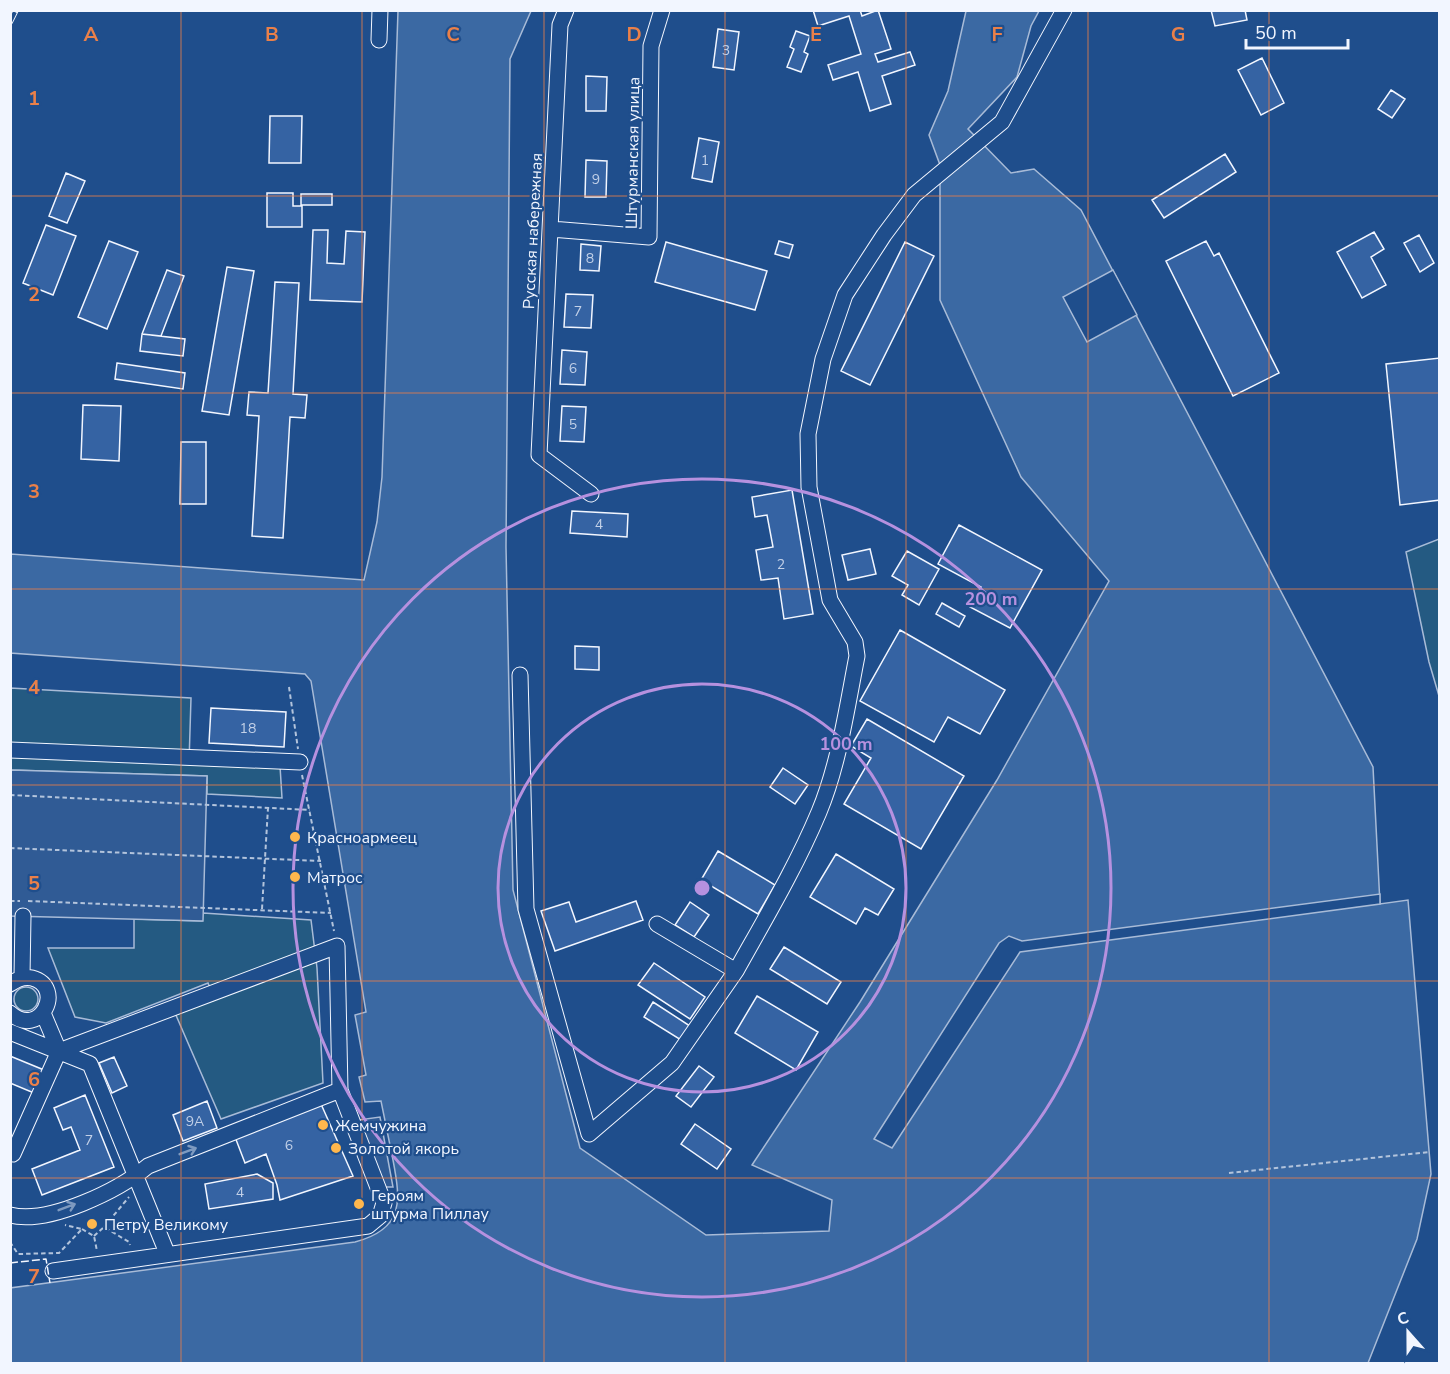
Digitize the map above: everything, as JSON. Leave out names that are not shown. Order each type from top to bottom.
[{"type":"street","points":[[379,40],[380,10]]},
{"type":"street","name":"Русская набережная","points":[[566,10],[560,26],[539,455],[591,494]]},
{"type":"street","name":"Штурманская улица","points":[[551,229],[649,237],[651,46],[662,10]]},
{"type":"street","points":[[520,675],[526,909],[590,1134],[672,1063],[736,971],[794,867],[820,811],[830,781],[857,656],[855,642],[831,600],[809,487],[808,434],[823,359],[845,295],[914,195],[1002,122],[1064,10]]},
{"type":"street","points":[[10,750],[300,762]]},
{"type":"street","points":[[11,1016],[31,1020],[43,1013],[48,1001],[49,986],[35,979],[16,981],[23,916]]},
{"type":"street","points":[[657,924],[736,971]]},
{"type":"street","points":[[10,1170],[12,1153],[60,1052],[337,946],[340,1090],[384,1203],[380,1216],[368,1226],[53,1270]]},
{"type":"street","points":[[43,1013],[60,1052]]},
{"type":"street","points":[[10,1032],[90,1064],[167,1253]]},
{"type":"street","points":[[10,1215],[44,1216],[123,1186],[148,1166],[340,1090]]},
{"type":"path","points":[[289,687],[300,762],[337,946]]},
{"type":"path","points":[[10,795],[310,810]]},
{"type":"path","points":[[262,909],[268,808]]},
{"type":"path","points":[[10,848],[321,861]]},
{"type":"path","points":[[10,901],[331,913]]},
{"type":"path","points":[[1229,1173],[1429,1152]]},
{"type":"path","points":[[94,1236],[129,1197],[123,1186]]},
{"type":"path","points":[[44,1216],[51,1222],[82,1229],[94,1236],[100,1264]]},
{"type":"path","points":[[104,1227],[129,1242],[134,1259]]},
{"type":"path","points":[[10,1242],[18,1254],[59,1253],[82,1229]]},
{"type":"shaded area","points":[[398,11],[531,11],[510,59],[506,547],[513,890],[580,1148],[706,1235],[829,1231],[832,1200],[752,1165],[860,1002],[997,780],[1109,581],[1021,477],[940,300],[940,165],[929,135],[948,91],[966,11],[1039,11],[1031,26],[1017,77],[968,129],[1011,173],[1034,169],[1081,210],[1373,767],[1380,904],[1408,900],[1431,1174],[1417,1239],[1368,1363],[11,1363],[10,1288],[355,1242],[383,1230],[395,1212],[396,1175],[381,1101],[365,1102],[359,1077],[366,1075],[355,1015],[366,1012],[311,681],[305,674],[10,653],[11,554],[364,580],[377,522],[382,477]]},
{"type":"shaded area","points":[[1439,539],[1439,696],[1429,662],[1406,552]]},
{"type":"shaded area","points":[[10,688],[191,698],[189,763],[280,766],[282,798],[207,794],[207,776],[11,770]]},
{"type":"shaded area","points":[[11,770],[207,776],[203,921],[11,916]]},
{"type":"shaded area","points":[[203,913],[311,920],[317,968],[323,1083],[221,1119],[175,1013],[215,1000],[208,983],[106,1023],[75,1017],[48,948],[134,948],[134,919],[202,921]]},
{"type":"shaded area","points":[[26,987],[34,991],[38,999],[34,1007],[26,1011],[18,1007],[14,999],[18,991]]},
{"type":"shaded area","points":[[380,1117],[393,1187],[380,1187],[358,1120]]},
{"type":"pier","points":[[1113,270],[1137,315],[1087,342],[1063,297]]},
{"type":"pier","points":[[1380,894],[1380,904],[1020,952],[892,1148],[874,1139],[999,943],[1009,936],[1022,941]]},
{"type":"building","points":[[813,10],[860,10],[862,16],[878,10],[891,49],[875,54],[878,62],[910,52],[915,65],[882,76],[891,104],[870,111],[858,72],[833,80],[828,65],[861,54],[849,16],[818,26]]},
{"type":"building","points":[[1211,10],[1245,10],[1247,20],[1215,26]]},
{"type":"building","points":[[718,29],[739,32],[734,70],[713,67]]},
{"type":"building","points":[[796,31],[810,36],[804,52],[808,54],[801,72],[787,67],[794,49],[790,47]]},
{"type":"building","points":[[1262,58],[1284,103],[1261,115],[1238,70]]},
{"type":"building","points":[[586,76],[607,77],[606,111],[586,111]]},
{"type":"building","points":[[1391,90],[1405,99],[1392,118],[1378,109]]},
{"type":"building","points":[[270,116],[302,116],[301,163],[269,163]]},
{"type":"building","points":[[699,138],[719,142],[712,182],[692,178]]},
{"type":"building","points":[[1225,154],[1236,172],[1164,218],[1152,200]]},
{"type":"building","points":[[586,160],[607,161],[606,197],[585,197]]},
{"type":"building","points":[[66,173],[85,181],[67,223],[49,216]]},
{"type":"building","points":[[267,193],[293,193],[293,206],[302,206],[302,227],[267,227]]},
{"type":"building","points":[[301,194],[332,194],[332,205],[301,205]]},
{"type":"building","points":[[46,225],[76,236],[53,295],[23,283]]},
{"type":"building","points":[[313,230],[328,230],[327,263],[344,264],[346,231],[365,232],[362,302],[310,300]]},
{"type":"building","points":[[1374,232],[1384,249],[1371,257],[1386,285],[1362,298],[1337,252]]},
{"type":"building","points":[[1419,235],[1434,263],[1420,272],[1404,243]]},
{"type":"building","points":[[109,241],[138,252],[107,329],[78,317]]},
{"type":"building","points":[[779,241],[793,245],[789,258],[775,254]]},
{"type":"building","points":[[1206,241],[1214,256],[1219,253],[1279,373],[1233,396],[1166,261]]},
{"type":"building","points":[[666,242],[767,271],[755,310],[655,282]]},
{"type":"building","points":[[905,242],[934,256],[870,385],[841,371]]},
{"type":"building","points":[[581,244],[601,246],[599,271],[580,270]]},
{"type":"building","points":[[227,267],[254,271],[229,415],[202,411]]},
{"type":"building","points":[[167,270],[184,276],[161,336],[142,334]]},
{"type":"building","points":[[275,282],[299,283],[293,394],[307,395],[305,418],[290,417],[283,538],[252,536],[259,416],[247,415],[249,392],[268,393]]},
{"type":"building","points":[[566,294],[593,295],[591,328],[564,327]]},
{"type":"building","points":[[142,334],[185,339],[183,356],[140,351]]},
{"type":"building","points":[[562,350],[587,352],[585,385],[560,384]]},
{"type":"building","points":[[1440,358],[1440,500],[1400,505],[1386,364]]},
{"type":"building","points":[[117,363],[185,373],[183,389],[115,379]]},
{"type":"building","points":[[83,405],[121,406],[119,461],[81,459]]},
{"type":"building","points":[[562,406],[586,407],[584,442],[560,441]]},
{"type":"building","points":[[181,442],[206,442],[206,504],[180,504]]},
{"type":"building","points":[[792,490],[813,614],[784,619],[778,578],[761,580],[756,550],[773,547],[767,515],[755,517],[752,497]]},
{"type":"building","points":[[572,511],[628,514],[627,537],[570,533]]},
{"type":"building","points":[[959,525],[1042,570],[1010,628],[970,607],[981,587],[938,564]]},
{"type":"building","points":[[870,549],[876,574],[848,580],[842,555]]},
{"type":"building","points":[[907,551],[939,569],[919,605],[902,595],[908,585],[892,576]]},
{"type":"building","points":[[942,603],[965,616],[959,627],[936,614]]},
{"type":"building","points":[[900,630],[1005,690],[980,734],[948,717],[934,742],[860,701]]},
{"type":"building","points":[[575,646],[599,647],[599,670],[575,669]]},
{"type":"building","points":[[211,708],[286,712],[284,747],[209,743]]},
{"type":"building","points":[[867,719],[964,776],[921,849],[844,804],[871,758],[851,746]]},
{"type":"building","points":[[783,768],[808,785],[795,804],[770,787]]},
{"type":"building","points":[[718,851],[775,885],[758,914],[701,880]]},
{"type":"building","points":[[836,854],[894,889],[878,915],[865,908],[856,924],[810,897]]},
{"type":"building","points":[[636,901],[643,920],[555,951],[541,911],[569,902],[576,922]]},
{"type":"building","points":[[690,902],[709,915],[694,937],[675,925]]},
{"type":"building","points":[[784,947],[841,982],[827,1004],[770,969]]},
{"type":"building","points":[[654,963],[705,997],[690,1019],[638,985]]},
{"type":"building","points":[[757,996],[818,1032],[796,1070],[735,1033]]},
{"type":"building","points":[[653,1002],[690,1026],[681,1040],[644,1017]]},
{"type":"building","points":[[10,1056],[44,1070],[34,1093],[10,1083]]},
{"type":"building","points":[[114,1057],[127,1086],[112,1093],[99,1063]]},
{"type":"building","points":[[699,1066],[714,1077],[691,1107],[676,1096]]},
{"type":"building","points":[[85,1095],[114,1167],[42,1195],[32,1169],[80,1150],[71,1127],[63,1130],[54,1108]]},
{"type":"building","points":[[207,1101],[217,1128],[183,1141],[173,1115]]},
{"type":"building","points":[[321,1104],[353,1176],[280,1200],[266,1154],[245,1163],[235,1137]]},
{"type":"building","points":[[695,1124],[731,1149],[717,1169],[681,1144]]},
{"type":"building","points":[[257,1174],[273,1183],[273,1199],[209,1209],[205,1184]]},
{"type":"railway","points":[[10,22],[16,10]]},
{"type":"fence","points":[[10,1263],[46,1259],[50,1283]]},
{"type":"place","name":"Красноармеец","points":[[295,837]]},
{"type":"place","name":"Матрос","points":[[295,877]]},
{"type":"place","name":"Жемчужина","points":[[323,1125]]},
{"type":"place","name":"Золотой якорь","points":[[336,1148]]},
{"type":"place","name":"Героям штурма Пиллау","points":[[359,1204]]},
{"type":"place","name":"Петру Великому","points":[[92,1224]]}]
